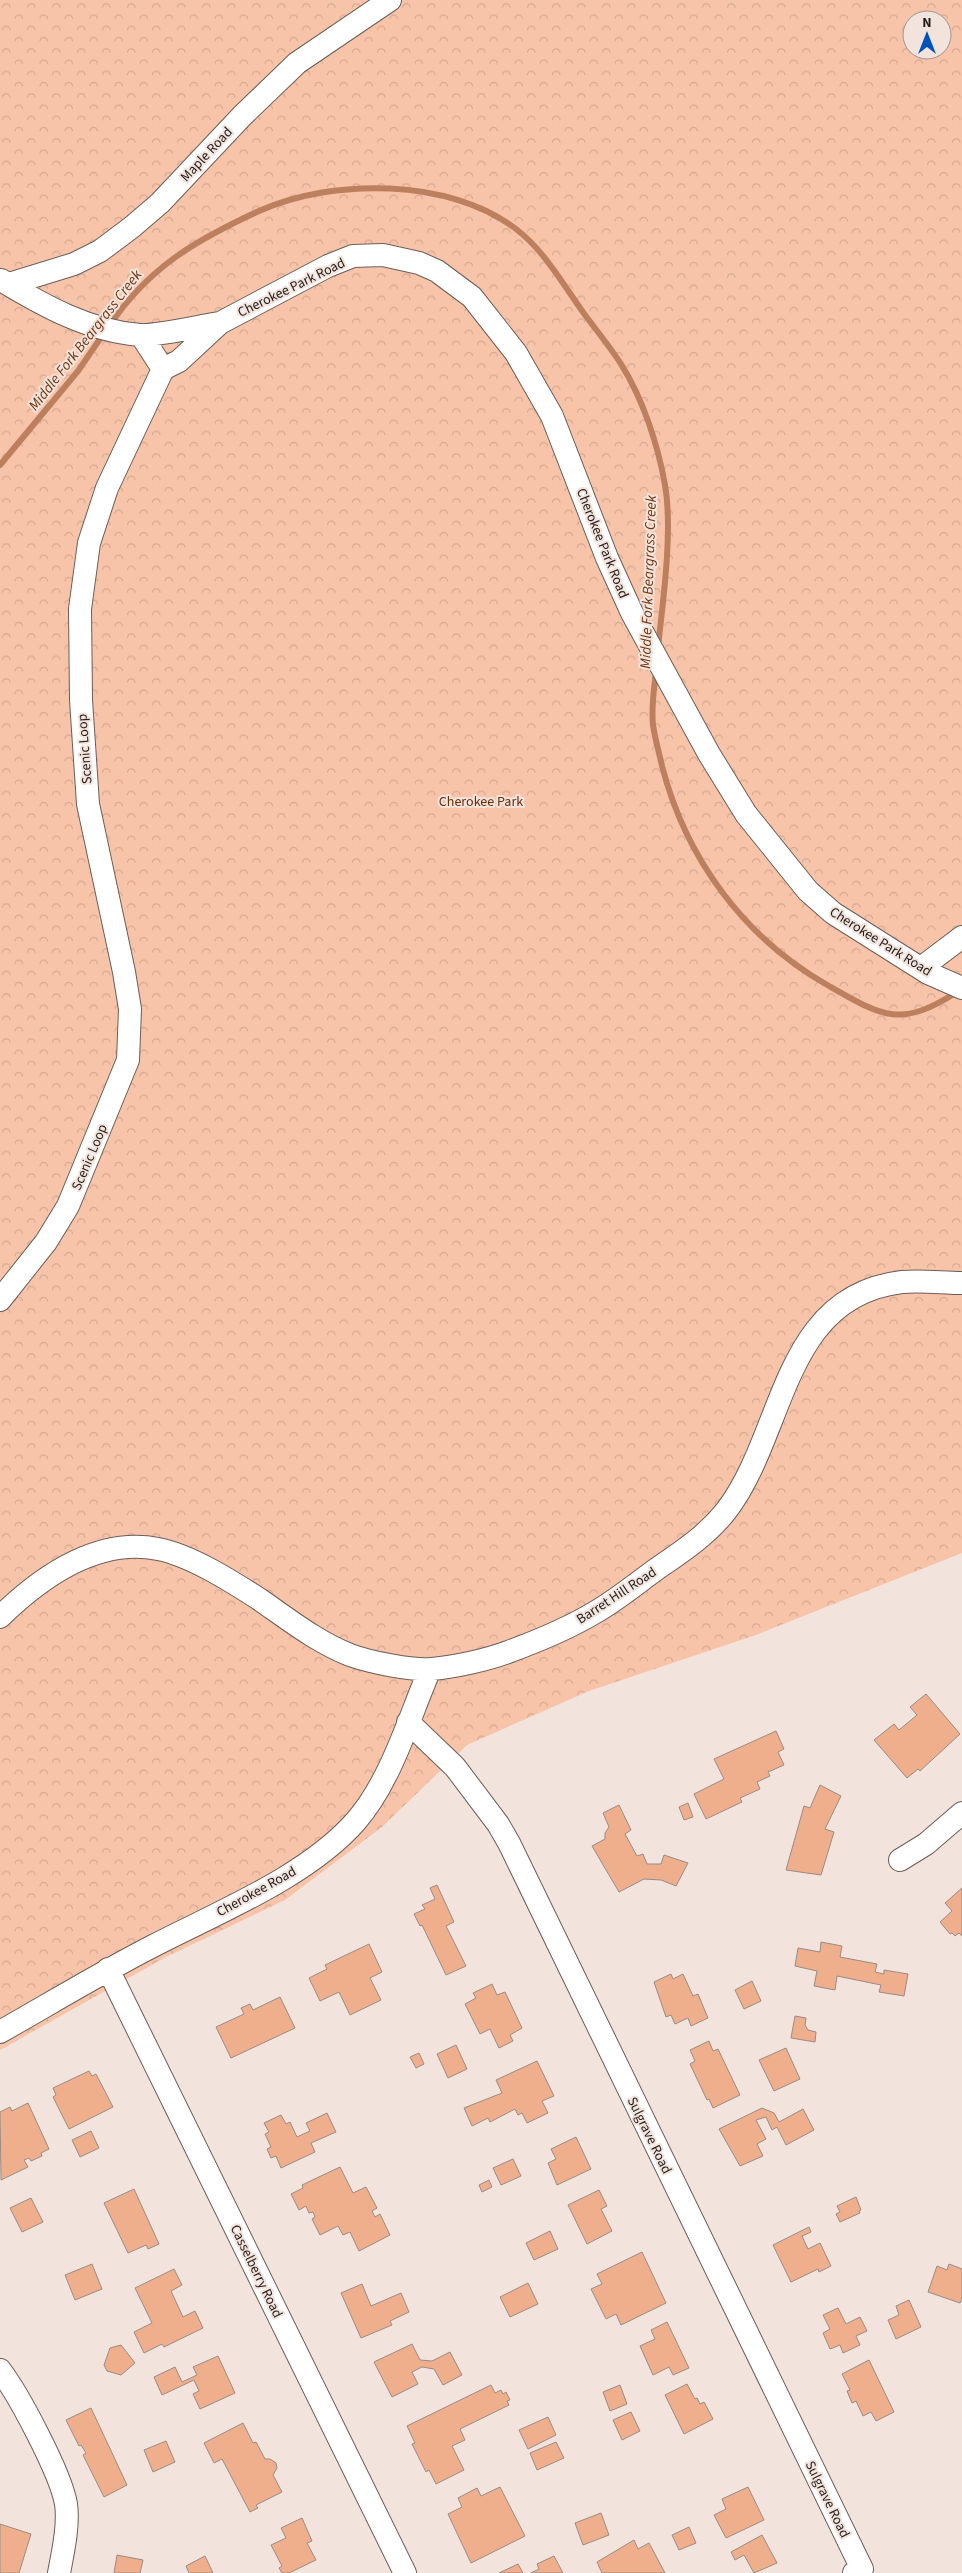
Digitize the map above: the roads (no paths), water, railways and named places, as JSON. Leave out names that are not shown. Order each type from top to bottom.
[{"type":"street","name":"Maple Road","points":[[4,282],[74,264],[100,251],[160,203],[242,116],[297,63],[390,0]]},
{"type":"street","name":"Cherokee Park Road","points":[[163,369],[179,360],[220,323],[328,266],[354,256],[370,254],[401,258],[437,271],[472,297],[516,354],[552,416],[607,558],[632,614],[678,698],[746,814],[808,891],[833,913],[924,970],[962,988]]},
{"type":"street","points":[[4,282],[58,312],[84,322],[141,335],[163,369]]},
{"type":"street","name":"Cherokee Park Road","points":[[141,335],[220,323]]},
{"type":"street","name":"Scenic Loop","points":[[0,1300],[46,1242],[68,1206],[128,1060],[130,1009],[124,972],[88,804],[81,700],[80,610],[90,543],[107,488],[163,369]]},
{"type":"street","points":[[924,970],[962,937]]},
{"type":"street","name":"Barret Hill Road","points":[[0,1617],[34,1585],[68,1565],[97,1554],[118,1549],[155,1549],[173,1553],[204,1566],[346,1654],[366,1661],[430,1669],[502,1654],[550,1636],[597,1611],[699,1539],[728,1508],[748,1474],[801,1350],[825,1319],[855,1297],[888,1285],[905,1282],[962,1284]]},
{"type":"street","name":"Cherokee Road","points":[[0,2032],[108,1969],[272,1884],[332,1846],[357,1821],[383,1781],[430,1669]]},
{"type":"street","name":"Sulgrave Road","points":[[408,1722],[455,1767],[498,1824],[509,1843],[858,2571]]},
{"type":"street","points":[[900,1860],[926,1844],[962,1813]]},
{"type":"street","name":"Casselberry Road","points":[[108,1969],[405,2573]]},
{"type":"street","points":[[0,2370],[30,2423],[61,2487],[66,2506],[59,2573]]},
{"type":"waterway","name":"Middle Fork Beargrass Creek","points":[[110,325],[141,287],[176,257],[236,222],[288,200],[321,193],[355,189],[390,188],[425,192],[458,200],[489,212],[516,229],[545,258],[621,364],[643,407],[658,454],[667,503],[668,544],[658,647]]},
{"type":"waterway","name":"Middle Fork Beargrass Creek","points":[[0,465],[78,371],[104,333]]},
{"type":"waterway","name":"Middle Fork Beargrass Creek","points":[[656,672],[653,725],[662,766],[673,800],[686,833],[703,864],[723,893],[746,920],[771,945],[799,967],[848,997],[878,1011],[892,1014],[921,1011],[957,992]]},
{"type":"park label","name":"Cherokee Park","points":[[481,801]]}]
